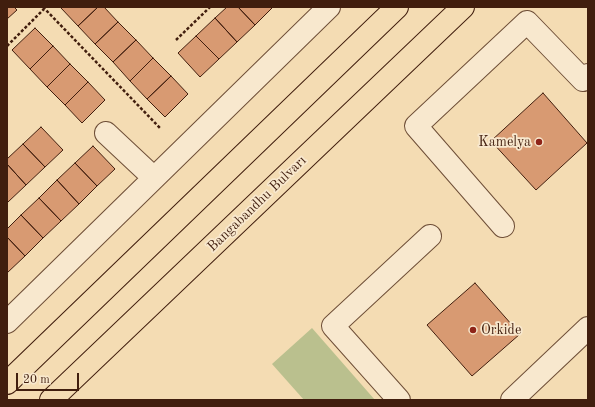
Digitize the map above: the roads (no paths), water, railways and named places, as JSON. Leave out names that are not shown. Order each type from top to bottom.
[{"type":"main road","points":[[7,383],[397,7]]},
{"type":"main road","name":"Bangabandhu Bulvarı","points":[[51,400],[463,7]]},
{"type":"street","points":[[7,322],[329,7]]},
{"type":"street","points":[[503,226],[416,126],[527,22],[583,80],[588,75]]},
{"type":"street","points":[[106,133],[154,178]]},
{"type":"street","points":[[399,400],[333,326],[430,236]]},
{"type":"street","points":[[521,397],[588,328]]},
{"type":"place","name":"Kamelya","points":[[539,142]]},
{"type":"place","name":"Orkide","points":[[473,330]]}]
